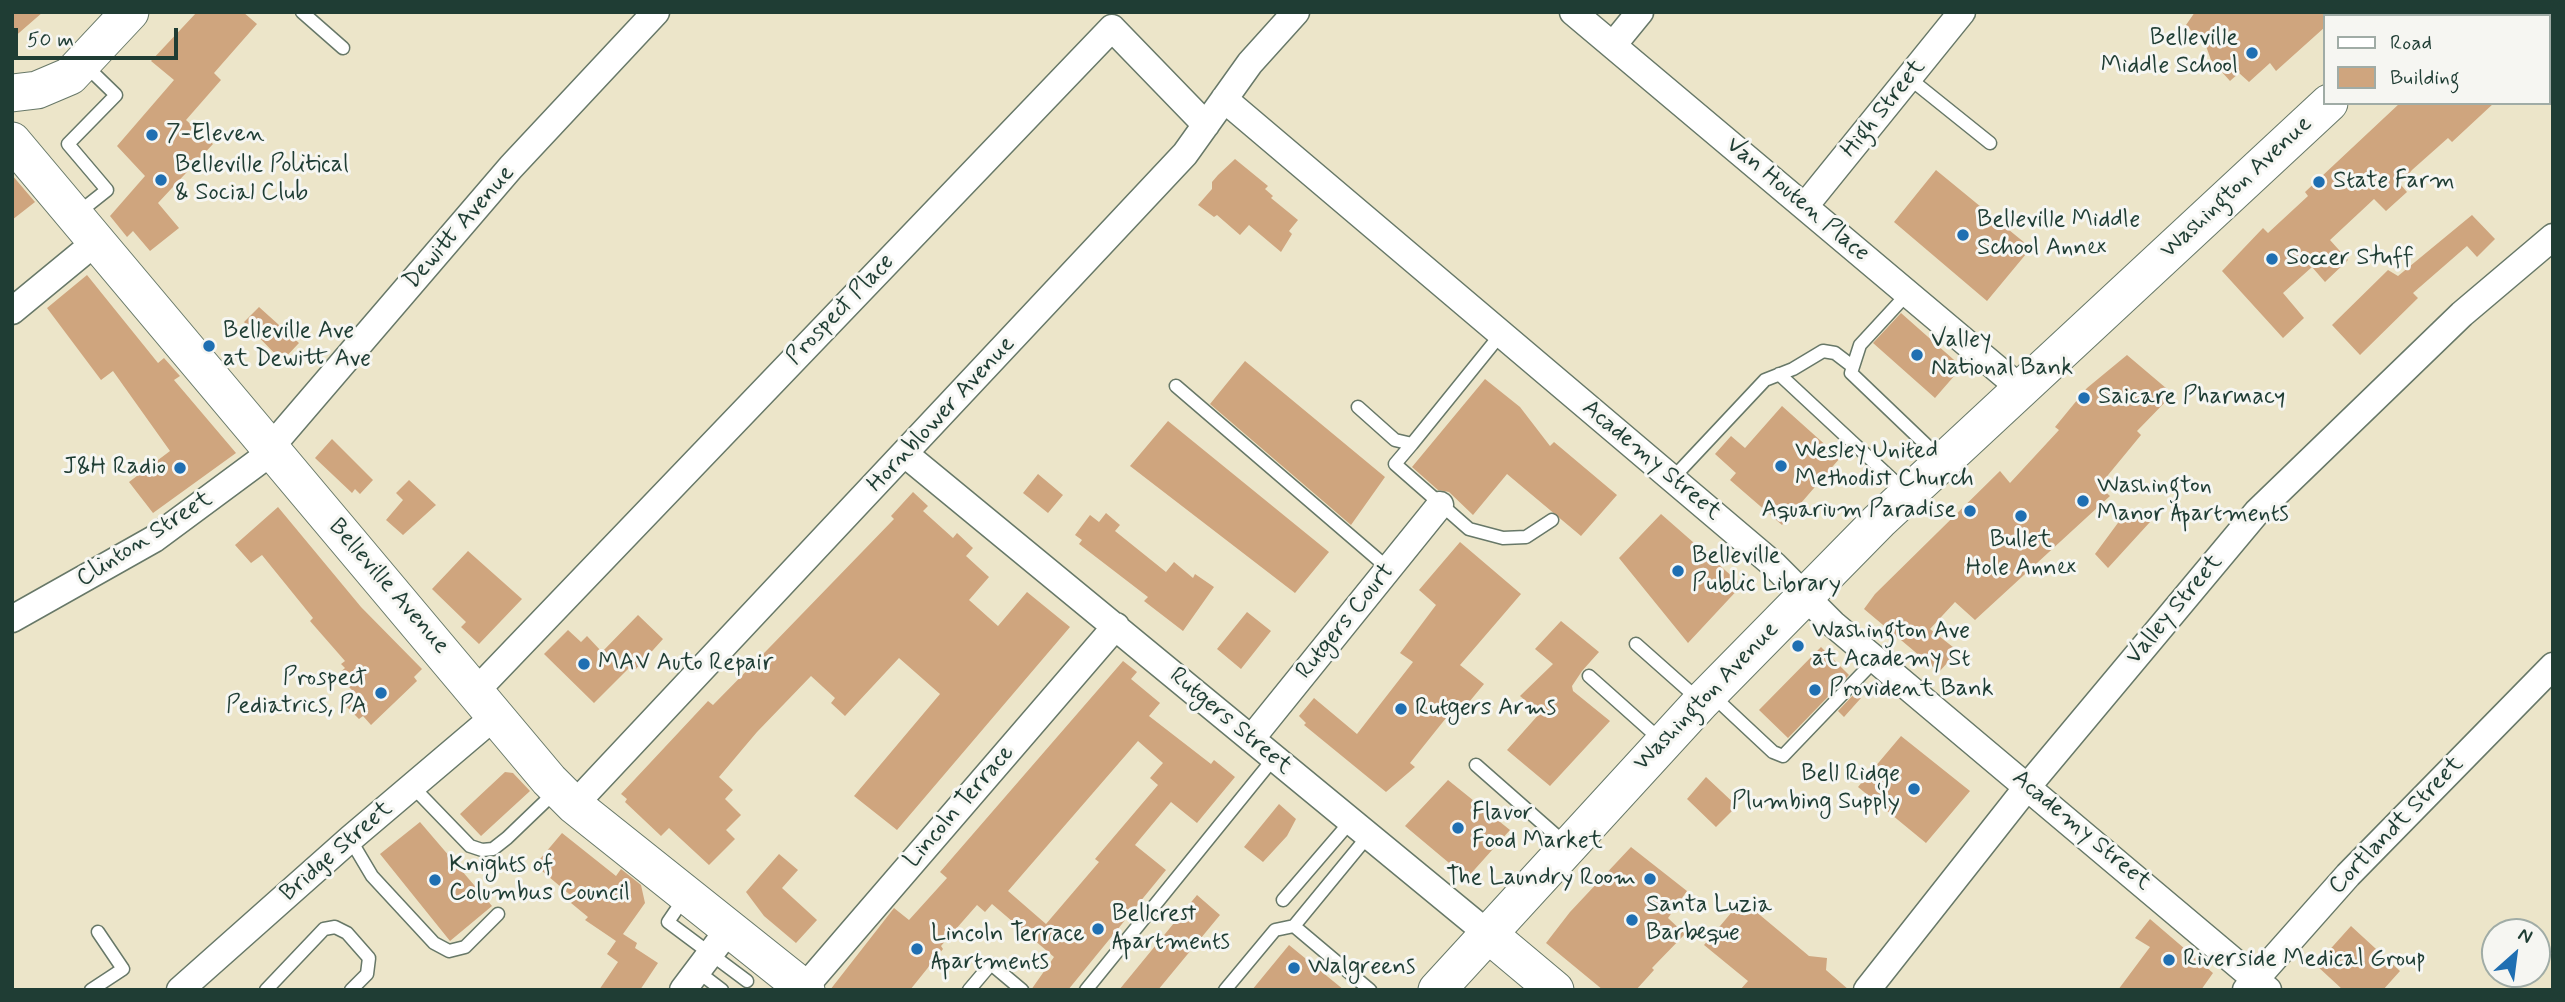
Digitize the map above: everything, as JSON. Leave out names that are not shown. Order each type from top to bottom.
[{"type":"main road","points":[[12,93],[37,90],[70,76],[130,12]]},
{"type":"main road","name":"Washington Avenue","points":[[1437,990],[1663,742],[1804,595],[1942,460],[2327,105]]},
{"type":"main road","name":"Belleville Avenue","points":[[12,141],[566,797],[687,895],[705,961],[804,989]]},
{"type":"main road","name":"Rutgers Street","points":[[1487,933],[1555,990]]},
{"type":"street","name":"Dewitt Avenue","points":[[270,449],[511,167],[656,12]]},
{"type":"street","name":"Hornblower Avenue","points":[[566,797],[905,454],[1176,164],[1250,63],[1296,12]]},
{"type":"street","name":"Van Houten Place","points":[[1573,12],[2020,388]]},
{"type":"street","points":[[1613,45],[1640,12]]},
{"type":"street","name":"High Street","points":[[1805,206],[1962,12]]},
{"type":"street","name":"Prospect Place","points":[[486,704],[1112,27],[1206,125]]},
{"type":"street","name":"Academy Street","points":[[1224,99],[1672,479],[1876,659],[2028,786],[2256,986]]},
{"type":"street","points":[[12,311],[86,228]]},
{"type":"street","name":"Valley Street","points":[[1867,990],[2028,786],[2257,512],[2462,314],[2553,237]]},
{"type":"street","name":"Clinton Street","points":[[12,619],[154,539],[247,473],[270,449]]},
{"type":"street","name":"Rutgers Street","points":[[905,454],[1487,933]]},
{"type":"street","name":"Rutgers Court","points":[[1251,739],[1440,505]]},
{"type":"street","name":"Lincoln Terrace","points":[[804,989],[1116,626]]},
{"type":"street","name":"Cortlandt Street","points":[[2256,986],[2347,875],[2553,666]]},
{"type":"street","name":"Bridge Street","points":[[180,990],[412,786],[486,704]]},
{"type":"lane","points":[[302,12],[343,48]]},
{"type":"lane","points":[[84,64],[116,95],[68,144],[107,190],[86,228]]},
{"type":"lane","points":[[1909,78],[1990,143]]},
{"type":"lane","points":[[1908,293],[1860,345],[1851,373],[1942,460]]},
{"type":"lane","points":[[1501,334],[1395,464],[1469,529],[1503,538],[1526,537],[1552,520]]},
{"type":"lane","points":[[1672,479],[1765,380],[1823,351],[1835,353],[1853,366]]},
{"type":"lane","points":[[1779,374],[1908,494]]},
{"type":"lane","points":[[1176,386],[1390,569]]},
{"type":"lane","points":[[1358,407],[1395,440],[1412,444]]},
{"type":"lane","points":[[1636,644],[1773,752],[1783,756],[1876,659]]},
{"type":"lane","points":[[1588,676],[1663,742]]},
{"type":"lane","points":[[1086,990],[1274,758]]},
{"type":"lane","points":[[1476,765],[1568,845]]},
{"type":"lane","points":[[412,786],[470,846],[482,850],[493,849],[566,797]]},
{"type":"lane","points":[[1283,900],[1359,829]]},
{"type":"lane","points":[[1225,990],[1275,930],[1294,926],[1359,829]]},
{"type":"lane","points":[[350,839],[372,876],[434,943],[449,951],[465,947],[498,914]]},
{"type":"lane","points":[[1294,926],[1370,990]]},
{"type":"lane","points":[[266,990],[324,929],[335,927],[347,933],[369,958],[368,974],[351,990]]},
{"type":"lane","points":[[91,990],[123,969],[98,932]]},
{"type":"lane","points":[[705,961],[747,981]]},
{"type":"lane","points":[[705,961],[722,990]]},
{"type":"lane","points":[[970,990],[991,964],[1023,990]]},
{"type":"building","points":[[12,12],[43,12],[12,39]]},
{"type":"building","points":[[197,12],[243,12],[257,24],[214,73],[221,80],[186,120],[213,144],[158,203],[179,228],[150,251],[133,231],[127,237],[110,216],[145,176],[117,146],[174,80],[151,61]]},
{"type":"building","name":"Belleville Middle School","points":[[2195,12],[2325,12],[2324,28],[2276,71],[2270,63],[2249,82],[2239,73],[2230,81],[2211,60],[2206,46],[2186,25]]},
{"type":"building","points":[[2398,105],[2492,105],[2452,142],[2448,138],[2412,170],[2400,184],[2407,192],[2386,211],[2374,199],[2330,240],[2348,260],[2325,282],[2312,267],[2283,293],[2304,318],[2283,338],[2222,271],[2263,228],[2268,233],[2308,196],[2305,192]]},
{"type":"building","points":[[1235,159],[1268,186],[1265,189],[1273,196],[1271,198],[1298,220],[1289,231],[1292,234],[1281,252],[1249,225],[1240,235],[1217,215],[1214,217],[1198,205],[1212,189],[1212,182]]},
{"type":"building","name":"Belleville Middle School Annex","points":[[1936,170],[2031,248],[1987,301],[1894,222]]},
{"type":"building","points":[[12,175],[35,202],[12,220]]},
{"type":"building","points":[[2472,215],[2495,239],[2477,257],[2467,246],[2413,293],[2418,298],[2360,355],[2332,325],[2388,270],[2398,276]]},
{"type":"building","points":[[87,275],[158,363],[164,358],[180,376],[174,380],[236,453],[153,513],[129,482],[170,451],[113,371],[101,380],[47,308]]},
{"type":"building","points":[[259,307],[299,343],[282,361],[244,322]]},
{"type":"building","name":"Valley National Bank","points":[[1901,313],[1962,367],[1935,398],[1873,343]]},
{"type":"building","points":[[2127,355],[2173,394],[2137,431],[2141,435],[2099,486],[2110,496],[1975,620],[1955,602],[1930,629],[1958,651],[1939,672],[1864,609],[1875,594],[2000,471],[2010,483],[2059,430],[2055,427],[2087,388]]},
{"type":"building","points":[[1245,361],[1385,477],[1351,525],[1210,404]]},
{"type":"building","points":[[1485,379],[1520,407],[1550,446],[1554,442],[1617,495],[1581,536],[1507,474],[1473,515],[1449,492],[1438,490],[1412,467]]},
{"type":"building","name":"Wesley United Methodist Church","points":[[1782,406],[1840,458],[1782,525],[1730,480],[1736,473],[1715,454],[1731,436],[1745,448]]},
{"type":"building","points":[[1168,421],[1329,552],[1295,593],[1130,466]]},
{"type":"building","points":[[332,439],[373,480],[360,494],[355,489],[352,493],[315,458]]},
{"type":"building","points":[[1038,474],[1063,495],[1048,513],[1023,493]]},
{"type":"building","points":[[409,480],[436,505],[403,535],[386,520],[403,500],[396,493]]},
{"type":"building","points":[[913,492],[928,506],[923,511],[953,538],[957,533],[973,548],[966,556],[989,577],[969,600],[998,626],[1027,592],[1070,627],[897,830],[854,796],[940,694],[899,658],[845,716],[831,703],[835,698],[811,676],[757,732],[719,777],[733,790],[725,799],[741,815],[726,830],[735,839],[709,865],[669,828],[661,836],[625,802],[627,799],[621,794],[708,701],[713,705],[894,519],[891,516]]},
{"type":"building","points":[[278,507],[361,607],[422,669],[414,677],[417,681],[371,725],[363,716],[359,719],[345,705],[356,695],[338,674],[345,668],[341,664],[345,661],[310,621],[313,618],[262,555],[251,563],[235,545]]},
{"type":"building","points":[[2136,508],[2150,522],[2108,568],[2095,554],[2126,512],[2131,517]]},
{"type":"building","points":[[1106,513],[1120,525],[1115,531],[1166,572],[1174,562],[1193,578],[1195,574],[1214,587],[1183,631],[1144,601],[1148,597],[1079,544],[1082,540],[1075,535],[1090,515],[1099,522]]},
{"type":"building","name":"Belleville Public Library","points":[[1661,514],[1742,585],[1688,643],[1619,558]]},
{"type":"building","points":[[1460,542],[1521,594],[1460,665],[1484,684],[1460,713],[1454,708],[1410,763],[1415,767],[1386,792],[1304,725],[1306,723],[1299,716],[1314,698],[1357,734],[1413,662],[1400,653],[1436,605],[1419,590]]},
{"type":"building","points":[[468,551],[522,599],[479,644],[461,627],[466,622],[432,589]]},
{"type":"building","points":[[1247,612],[1271,631],[1241,669],[1217,649]]},
{"type":"building","name":"MAV Auto Repair","points":[[638,615],[663,639],[635,670],[631,666],[594,703],[544,654],[568,630],[581,642],[587,636],[602,652]]},
{"type":"building","points":[[1561,621],[1599,652],[1572,686],[1573,691],[1610,721],[1550,786],[1507,750],[1540,713],[1520,696],[1553,664],[1535,649]]},
{"type":"building","name":"Provident Bank","points":[[1821,647],[1849,675],[1788,738],[1759,710]]},
{"type":"building","points":[[1123,661],[1137,672],[1131,679],[1160,703],[1149,716],[1211,764],[1214,760],[1235,777],[1197,823],[1171,802],[1135,845],[1166,870],[1068,990],[1031,990],[1054,957],[992,904],[985,912],[977,905],[941,946],[943,949],[910,990],[830,990],[894,908],[909,920],[947,878],[940,872]],"holes":[[[1138,741],[1163,763],[1150,778],[1158,785],[1095,859],[1099,862],[1046,924],[1008,891]]]},
{"type":"building","points":[[1855,693],[1861,698],[1844,717],[1838,711]]},
{"type":"building","name":"Bell Ridge Plumbing Supply","points":[[1901,736],[1970,791],[1926,843],[1858,787]]},
{"type":"building","points":[[505,772],[513,773],[530,791],[481,836],[460,814]]},
{"type":"building","points":[[1706,777],[1737,806],[1716,827],[1687,799]]},
{"type":"building","name":"Flavor Food Market","points":[[1448,780],[1510,830],[1467,878],[1405,826]]},
{"type":"building","points":[[1279,804],[1296,819],[1287,836],[1263,862],[1244,847]]},
{"type":"building","name":"Knights of Columbus Council","points":[[420,822],[492,906],[450,941],[380,854]]},
{"type":"building","points":[[562,833],[616,876],[621,869],[641,885],[645,903],[623,934],[637,943],[635,948],[658,963],[640,990],[599,990],[618,962],[607,954],[616,941],[585,920],[588,917],[571,903],[575,899],[535,865]]},
{"type":"building","points":[[1631,847],[1687,891],[1668,918],[1685,934],[1652,968],[1654,970],[1636,990],[1603,990],[1546,943],[1570,912]]},
{"type":"building","points":[[779,854],[798,870],[782,888],[817,920],[796,943],[764,916],[746,892]]},
{"type":"building","name":"Bellcrest Apartments","points":[[1197,895],[1220,915],[1158,990],[1119,990]]},
{"type":"building","points":[[1742,900],[1809,956],[1827,958],[1826,970],[1849,990],[1740,990],[1748,981],[1704,945]]},
{"type":"building","name":"Riverside Medical Group","points":[[2150,919],[2213,973],[2201,990],[2118,990],[2150,947],[2135,938]]},
{"type":"building","points":[[2351,926],[2400,971],[2383,990],[2343,990],[2316,965]]},
{"type":"building","name":"Walgreens","points":[[1289,945],[1344,990],[1252,990]]},
{"type":"place","name":"Belleville Middle School","points":[[2252,53]]},
{"type":"place","name":"7-Eleven","points":[[152,135]]},
{"type":"place","name":"Belleville Political & Social Club","points":[[161,180]]},
{"type":"place","name":"State Farm","points":[[2319,182]]},
{"type":"place","name":"Belleville Middle School Annex","points":[[1963,235]]},
{"type":"place","name":"Soccer Stuff","points":[[2272,259]]},
{"type":"place","name":"Belleville Ave at Dewitt Ave","points":[[209,346]]},
{"type":"place","name":"Valley National Bank","points":[[1917,355]]},
{"type":"place","name":"Saicare Pharmacy","points":[[2084,398]]},
{"type":"place","name":"Wesley United Methodist Church","points":[[1781,466]]},
{"type":"place","name":"J&H Radio","points":[[180,468]]},
{"type":"place","name":"Washington Manor Apartments","points":[[2083,501]]},
{"type":"place","name":"Aquarium Paradise","points":[[1970,511]]},
{"type":"place","name":"Bullet Hole Annex","points":[[2021,516]]},
{"type":"place","name":"Belleville Public Library","points":[[1678,571]]},
{"type":"place","name":"Washington Ave at Academy St","points":[[1798,646]]},
{"type":"place","name":"MAV Auto Repair","points":[[584,664]]},
{"type":"place","name":"Provident Bank","points":[[1815,690]]},
{"type":"place","name":"Prospect Pediatrics, PA","points":[[381,693]]},
{"type":"place","name":"Rutgers Arms","points":[[1401,709]]},
{"type":"place","name":"Bell Ridge Plumbing Supply","points":[[1914,789]]},
{"type":"place","name":"Flavor Food Market","points":[[1458,828]]},
{"type":"place","name":"The Laundry Room","points":[[1650,879]]},
{"type":"place","name":"Knights of Columbus Council","points":[[435,880]]},
{"type":"place","name":"Santa Luzia Barbeque","points":[[1632,920]]},
{"type":"place","name":"Bellcrest Apartments","points":[[1098,929]]},
{"type":"place","name":"Lincoln Terrace Apartments","points":[[917,949]]},
{"type":"place","name":"Riverside Medical Group","points":[[2169,960]]},
{"type":"place","name":"Walgreens","points":[[1294,968]]}]
